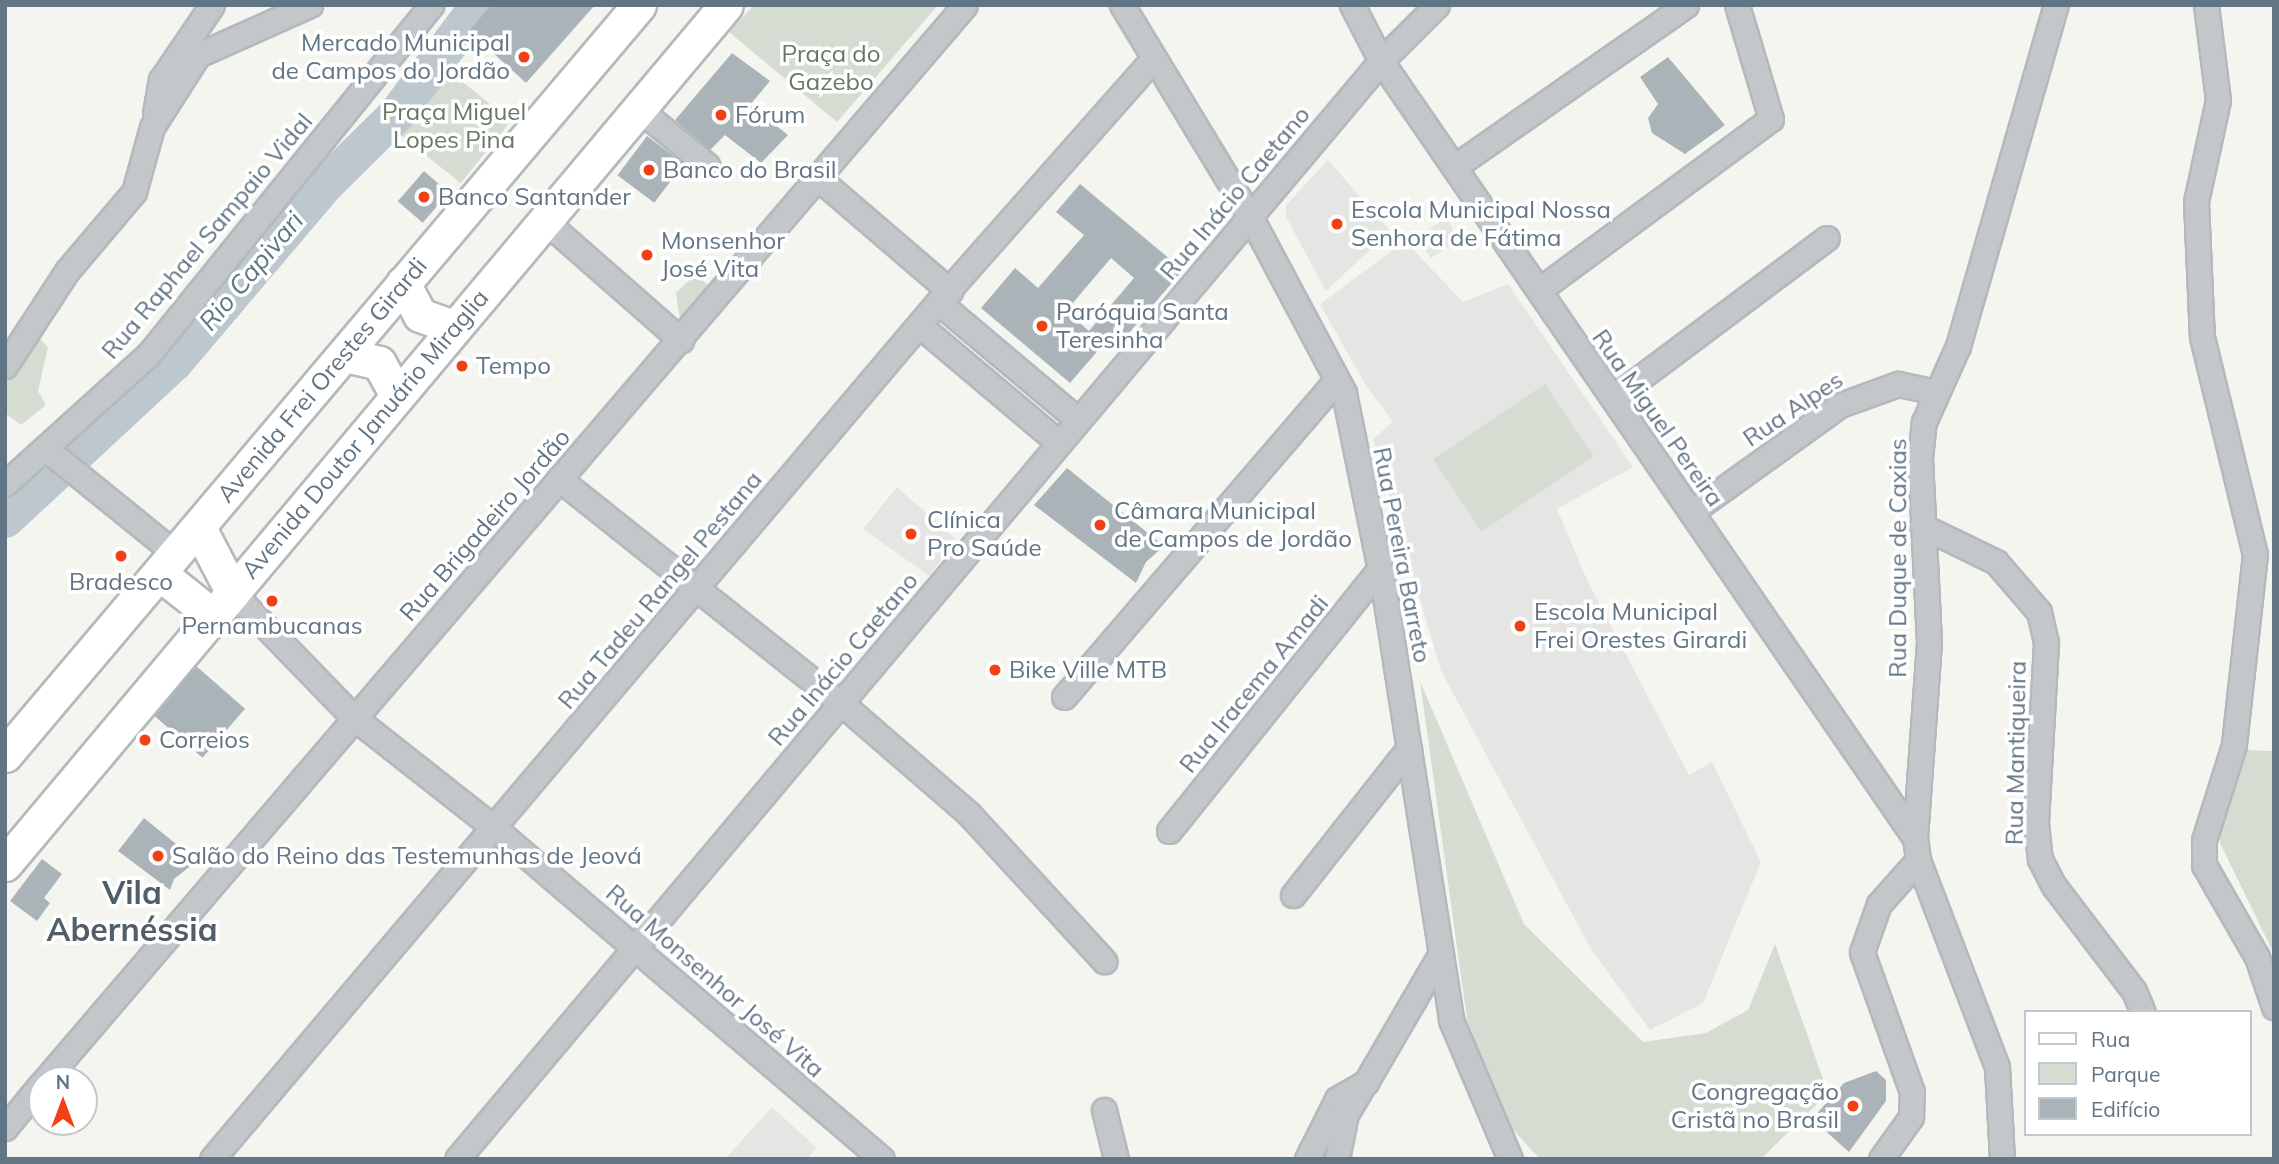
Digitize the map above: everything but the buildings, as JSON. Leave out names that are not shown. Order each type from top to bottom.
[{"type":"main road","name":"Avenida Frei Orestes Girardi","points":[[5,755],[639,5]]},
{"type":"main road","name":"Avenida Doutor Januário Miraglia","points":[[5,864],[451,326],[545,221],[726,5]]},
{"type":"main road","points":[[403,283],[420,315],[451,326]]},
{"type":"main road","points":[[345,355],[379,363],[396,394]]},
{"type":"main road","points":[[199,528],[223,604]]},
{"type":"main road","points":[[168,564],[223,604]]},
{"type":"street","points":[[5,366],[67,271],[134,192],[152,127],[161,80],[212,5]]},
{"type":"street","points":[[152,127],[198,55],[310,5]]},
{"type":"street","name":"Rua Brigadeiro Jordão","points":[[57,1066],[353,717],[681,340],[965,5]]},
{"type":"street","name":"Rua Pereira Barreto","points":[[1122,5],[1152,60],[1250,216],[1344,393],[1380,569],[1451,1020],[1510,1159]]},
{"type":"street","name":"Rua Miguel Pereira","points":[[1352,5],[1381,61],[1691,512],[1917,849]]},
{"type":"street","name":"Rua Inácio Caetano","points":[[457,1159],[1381,61],[1437,5]]},
{"type":"street","points":[[1454,167],[1686,5]]},
{"type":"street","points":[[1539,290],[1771,119],[1737,5]]},
{"type":"street","name":"Rua Duque de Caxias","points":[[2002,1159],[1997,1067],[1917,849],[1929,642],[1920,458],[1924,422],[1958,346],[2056,5]]},
{"type":"street","points":[[2206,5],[2218,100],[2196,202],[2202,337],[2255,554],[2234,745],[2204,840],[2204,865],[2257,957],[2274,1007]]},
{"type":"street","name":"Rua Raphael Sampaio Vidal","points":[[5,484],[47,449],[148,355],[424,7]]},
{"type":"street","name":"Rua Tadeu Rangel Pestana","points":[[212,1159],[919,325],[1152,60]]},
{"type":"street","points":[[640,110],[707,165]]},
{"type":"street","points":[[818,178],[1077,419]]},
{"type":"street","points":[[545,221],[681,340]]},
{"type":"street","points":[[1613,398],[1827,238]]},
{"type":"street","points":[[919,325],[1059,443]]},
{"type":"street","points":[[1064,697],[1337,380]]},
{"type":"street","name":"Rua Alpes","points":[[1691,512],[1840,405],[1898,384],[1936,392]]},
{"type":"street","points":[[47,449],[90,485],[168,564]]},
{"type":"street","points":[[559,479],[841,703],[969,814],[1104,961]]},
{"type":"street","name":"Rua Mantiqueira","points":[[1922,526],[1996,562],[2039,612],[2046,643],[2036,823],[2040,859],[2054,886],[2134,991],[2142,1010]]},
{"type":"street","name":"Rua Iracema Amadi","points":[[1169,831],[1380,569]]},
{"type":"street","name":"Rua Monsenhor José Vita","points":[[223,604],[353,717],[494,828],[882,1159]]},
{"type":"street","points":[[1293,895],[1409,748]]},
{"type":"street","points":[[1881,1159],[1911,1117],[1912,1093],[1862,952],[1879,904],[1917,849]]},
{"type":"street","points":[[1337,1159],[1346,1114],[1441,953]]},
{"type":"street","points":[[1307,1159],[1337,1099],[1366,1082]]},
{"type":"street","name":"Rua Brigadeiro Jordão","points":[[5,1128],[28,1100]]},
{"type":"street","points":[[1104,1110],[1116,1159]]},
{"type":"shaded area","name":"Escola Municipal Nossa Senhora de Fátima","points":[[1328,160],[1390,231],[1326,291],[1286,217],[1286,205]]},
{"type":"shaded area","points":[[1447,216],[1457,241],[1431,258],[1417,239]]},
{"type":"shaded area","name":"Escola Municipal Frei Orestes Girardi","points":[[1405,241],[1463,302],[1508,284],[1633,467],[1557,509],[1588,582],[1689,775],[1712,762],[1761,862],[1703,1003],[1650,1030],[1592,951],[1441,671],[1373,439],[1393,422],[1365,384],[1320,304]]},
{"type":"shaded area","name":"Clínica Pro Saúde","points":[[897,487],[957,540],[929,576],[863,529]]},
{"type":"shaded area","points":[[772,1107],[817,1148],[807,1159],[725,1159]]},
{"type":"green space","name":"Praça do Gazebo","points":[[754,5],[938,5],[837,122],[729,32]]},
{"type":"green space","name":"Praça Miguel Lopes Pina","points":[[448,70],[511,121],[461,183],[398,132]]},
{"type":"green space","points":[[695,274],[709,286],[680,320],[676,293]]},
{"type":"green space","points":[[31,330],[48,347],[38,391],[46,405],[21,425],[5,413],[5,370]]},
{"type":"green space","points":[[1545,384],[1594,456],[1482,532],[1433,459]]},
{"type":"green space","points":[[1420,681],[1524,924],[1643,1042],[1706,1033],[1748,1010],[1775,944],[1828,1093],[1761,1159],[1540,1159],[1505,1121],[1467,1019]]},
{"type":"green space","points":[[2241,750],[2274,751],[2274,954],[2220,843],[2217,812]]},
{"type":"waterway","name":"Rio Capivari","points":[[5,519],[174,362],[326,183],[396,114],[478,5]]},
{"type":"place","name":"Mercado Municipal de Campos do Jordão","points":[[524,57]]},
{"type":"place","name":"Fórum","points":[[721,115]]},
{"type":"place","name":"Banco do Brasil","points":[[649,170]]},
{"type":"place","name":"Banco Santander","points":[[424,197]]},
{"type":"place","name":"Escola Municipal Nossa Senhora de Fátima","points":[[1337,224]]},
{"type":"place","name":"Monsenhor José Vita","points":[[647,255]]},
{"type":"place","name":"Paróquia Santa Teresinha","points":[[1042,326]]},
{"type":"place","name":"Tempo","points":[[462,366]]},
{"type":"place","name":"Câmara Municipal de Campos de Jordão","points":[[1100,525]]},
{"type":"place","name":"Clínica Pro Saúde","points":[[911,534]]},
{"type":"place","name":"Bradesco","points":[[121,556]]},
{"type":"place","name":"Pernambucanas","points":[[272,601]]},
{"type":"place","name":"Escola Municipal Frei Orestes Girardi","points":[[1520,626]]},
{"type":"place","name":"Bike Ville MTB","points":[[995,670]]},
{"type":"place","name":"Correios","points":[[145,740]]},
{"type":"place","name":"Salão do Reino das Testemunhas de Jeová","points":[[158,856]]},
{"type":"place","name":"Congregação Cristã no Brasil","points":[[1853,1106]]},
{"type":"district","name":"Vila Abernéssia","points":[[132,912]]}]
